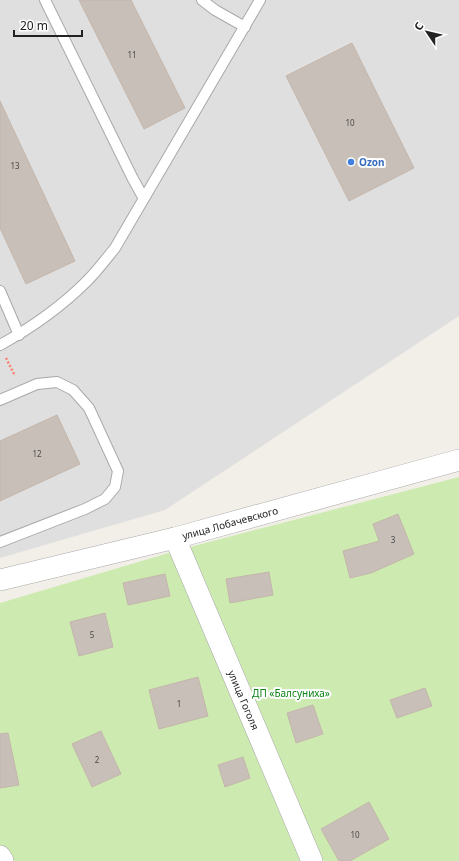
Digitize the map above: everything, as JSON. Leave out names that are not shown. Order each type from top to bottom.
[{"type":"street","name":"улица Лобачевского","points":[[0,580],[175,538],[459,460]]},
{"type":"street","name":"улица Гоголя","points":[[175,538],[312,861]]},
{"type":"street","points":[[0,856],[3,861]]},
{"type":"lane","points":[[45,0],[132,179],[143,197]]},
{"type":"lane","points":[[202,0],[215,10],[245,27]]},
{"type":"lane","points":[[2,348],[56,309],[88,281],[115,248],[143,197],[260,0]]},
{"type":"lane","points":[[0,291],[19,335]]},
{"type":"lane","points":[[0,400],[37,384],[57,382],[73,390],[89,408],[118,471],[115,487],[105,499],[85,509],[0,542]]},
{"type":"path","points":[[2,348],[22,390]]},
{"type":"shaded area","points":[[0,0],[459,0],[459,316],[165,510],[0,558]]},
{"type":"green space","name":"ДП «Балсуниха»","points":[[459,477],[459,861],[0,861],[0,603],[182,549]]},
{"type":"building","points":[[79,0],[131,0],[185,108],[144,129]]},
{"type":"building","points":[[352,43],[414,168],[349,201],[286,76]]},
{"type":"building","points":[[0,101],[75,261],[26,284],[0,228]]},
{"type":"building","points":[[57,415],[80,464],[0,501],[0,441]]},
{"type":"building","points":[[398,514],[414,554],[371,573],[350,578],[343,551],[379,541],[373,524]]},
{"type":"building","points":[[269,572],[273,595],[230,603],[226,579]]},
{"type":"building","points":[[165,574],[170,596],[128,605],[123,583]]},
{"type":"building","points":[[105,613],[113,647],[79,656],[70,622]]},
{"type":"building","points":[[198,677],[208,716],[159,729],[149,690]]},
{"type":"building","points":[[425,688],[432,706],[397,718],[390,700]]},
{"type":"building","points":[[313,705],[323,734],[296,743],[287,713]]},
{"type":"building","points":[[101,731],[121,774],[92,787],[72,744]]},
{"type":"building","points":[[8,733],[19,785],[0,788],[0,734]]},
{"type":"building","points":[[243,757],[250,778],[225,787],[218,765]]},
{"type":"building","points":[[369,802],[389,839],[350,861],[339,861],[321,829]]},
{"type":"place","name":"Ozon","points":[[351,162]]}]
